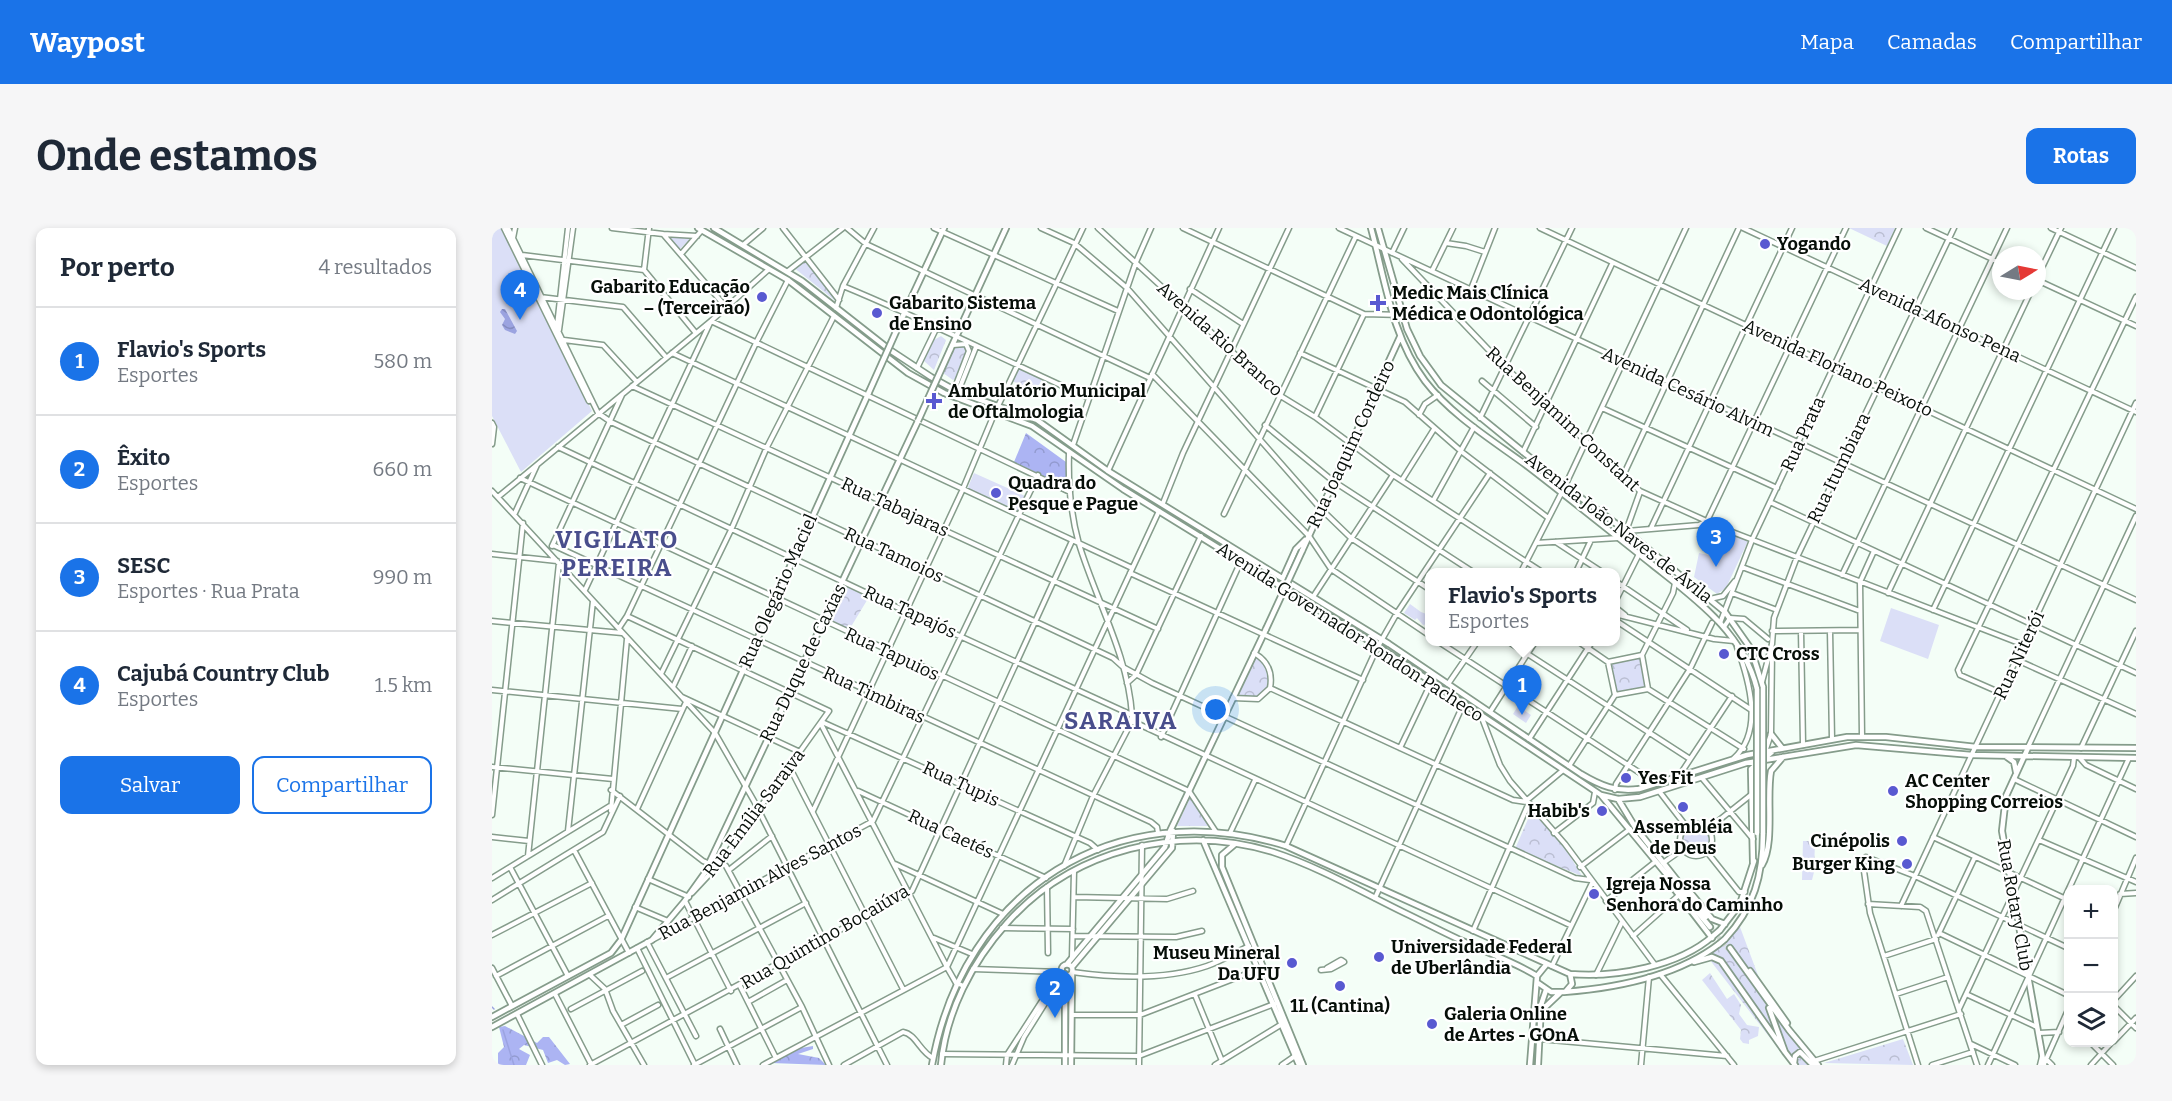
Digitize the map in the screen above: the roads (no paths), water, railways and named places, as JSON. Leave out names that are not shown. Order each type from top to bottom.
[{"type":"main road","name":"Avenida Governador Rondon Pacheco","points":[[714,228],[788,271],[917,368],[956,391],[1034,418],[1108,471],[1382,640],[1597,783],[1615,788]]},
{"type":"main road","points":[[955,338],[1006,228]]},
{"type":"main road","name":"Avenida João Naves de Ávila","points":[[1371,228],[1400,337],[1422,376],[1438,395],[1474,427],[1675,583],[1722,625],[1748,662],[1756,689],[1762,865]]},
{"type":"main road","name":"Avenida João Naves de Ávila","points":[[1378,228],[1402,315],[1415,348],[1448,393],[1564,486],[1627,531],[1725,612],[1751,649],[1762,685],[1760,833],[1754,863],[1740,904],[1720,930],[1679,959],[1596,975],[1570,974]]},
{"type":"main road","name":"Avenida Governador Rondon Pacheco","points":[[700,229],[788,280],[834,315],[889,362],[925,384],[1030,425],[1069,453],[1378,646],[1598,794],[1618,799],[1640,797],[1735,766],[1785,756],[1865,745],[1972,755],[2136,758]]},
{"type":"main road","name":"Rua Olegário Maciel","points":[[568,977],[611,953],[621,940],[668,833],[777,600],[848,435],[943,230]]},
{"type":"main road","name":"Rua Joaquim Cordeiro","points":[[1172,831],[1400,337]]},
{"type":"main road","name":"Rua Duque de Caxias","points":[[684,902],[708,864],[900,460],[955,338]]},
{"type":"main road","points":[[1283,578],[1296,549],[1309,536]]},
{"type":"main road","points":[[1675,583],[1681,575]]},
{"type":"main road","points":[[1771,734],[1782,748]]},
{"type":"main road","points":[[1711,926],[1663,866],[1618,799],[1615,788],[1658,784],[1733,759],[1803,744],[1862,736],[1976,747],[2136,748]]},
{"type":"main road","name":"Rua Rotary Club","points":[[2028,748],[2013,778],[2003,814],[2008,871],[2044,1058],[2042,1065]]},
{"type":"main road","points":[[1754,762],[1774,750]]},
{"type":"main road","points":[[1735,766],[1751,774],[1754,762],[1765,752]]},
{"type":"main road","name":"Avenida João Naves de Ávila","points":[[1562,992],[1660,974],[1691,962],[1725,938],[1745,914],[1766,857],[1772,767],[1785,756]]},
{"type":"main road","points":[[2006,756],[2014,762],[2016,772]]},
{"type":"main road","name":"Avenida João Naves de Ávila","points":[[1751,774],[1754,863]]},
{"type":"main road","points":[[1752,791],[1760,784],[1769,788]]},
{"type":"main road","points":[[1598,794],[1630,829],[1655,862],[1663,866],[1712,919],[1725,924]]},
{"type":"main road","points":[[1063,972],[1072,971],[1172,848],[1172,831]]},
{"type":"main road","points":[[932,1065],[942,1019],[956,983],[972,954],[1004,914],[1046,878],[1064,866],[1098,850],[1172,831],[1230,833],[1286,846],[1570,974],[1572,984],[1542,1010]]},
{"type":"main road","points":[[1203,840],[1235,906],[1304,1065]]},
{"type":"main road","points":[[941,1065],[942,1054],[964,986],[1002,928],[1022,907],[1047,887],[1074,870],[1104,857],[1142,845],[1203,840],[1237,843],[1285,856],[1537,976]]},
{"type":"main road","points":[[1065,1065],[1063,972],[1067,964],[1171,841]]},
{"type":"main road","points":[[1237,843],[1226,850],[1221,860],[1250,946],[1276,1003],[1299,1065]]},
{"type":"main road","points":[[1663,866],[1679,896],[1712,937]]},
{"type":"main road","points":[[1360,891],[1367,883]]},
{"type":"main road","points":[[650,941],[684,902]]},
{"type":"main road","points":[[1725,938],[1801,1046]]},
{"type":"main road","name":"Rua Benjamin Alves Santos","points":[[492,1027],[650,941]]},
{"type":"main road","points":[[1785,1052],[1771,1010],[1729,948],[1815,1064]]},
{"type":"main road","points":[[1691,962],[1712,957],[1721,961],[1795,1064]]},
{"type":"main road","points":[[1067,964],[1072,971],[1071,1065]]},
{"type":"main road","points":[[1649,977],[1654,965]]},
{"type":"main road","points":[[1537,976],[1549,966]]},
{"type":"main road","points":[[1530,1065],[1537,976]]},
{"type":"main road","points":[[495,1016],[568,977]]},
{"type":"main road","points":[[1538,983],[1546,990],[1562,992]]},
{"type":"main road","points":[[1538,1065],[1542,1010],[1546,990]]},
{"type":"main road","points":[[525,1000],[528,1008]]},
{"type":"main road","points":[[1795,1064],[1795,1056],[1800,1052],[1815,1064]]},
{"type":"street","points":[[506,228],[540,297]]},
{"type":"street","points":[[506,228],[513,238],[597,414]]},
{"type":"street","points":[[513,238],[515,228]]},
{"type":"street","points":[[567,261],[568,228]]},
{"type":"street","points":[[557,333],[573,228]]},
{"type":"street","points":[[612,228],[697,236]]},
{"type":"street","points":[[743,245],[763,228]]},
{"type":"street","points":[[783,228],[839,300]]},
{"type":"street","points":[[788,271],[845,228],[866,244],[974,297],[1151,376],[1309,536],[1331,569],[1425,632]]},
{"type":"street","points":[[836,308],[843,286],[874,228]]},
{"type":"street","points":[[934,228],[943,230],[993,257],[1118,311]]},
{"type":"street","points":[[1041,228],[1074,243],[1127,288],[1320,508],[1351,538],[1425,586]]},
{"type":"street","points":[[998,406],[1083,228]]},
{"type":"street","name":"Avenida Rio Branco","points":[[1098,228],[1279,395],[1315,417],[1393,475],[1535,568]]},
{"type":"street","points":[[1073,445],[1105,356],[1118,311],[1151,228]]},
{"type":"street","points":[[1183,228],[1364,314],[1402,315]]},
{"type":"street","points":[[1108,471],[1219,228]]},
{"type":"street","points":[[1163,503],[1230,352],[1289,228]]},
{"type":"street","name":"Avenida Cesário Alvim","points":[[1339,228],[2136,600]]},
{"type":"street","points":[[1392,253],[1404,228]]},
{"type":"street","points":[[1432,271],[1453,228]]},
{"type":"street","points":[[1471,290],[1495,228]]},
{"type":"street","name":"Avenida Floriano Peixoto","points":[[1540,228],[1612,264],[1704,305],[2136,509]]},
{"type":"street","points":[[1480,419],[1572,228]]},
{"type":"street","points":[[1524,568],[1686,228]]},
{"type":"street","points":[[1623,476],[1741,228]]},
{"type":"street","name":"Avenida Afonso Pena","points":[[1741,228],[2134,411]]},
{"type":"street","points":[[1651,529],[1792,228]]},
{"type":"street","points":[[1640,492],[1627,531],[1699,525],[1707,521],[1846,228]]},
{"type":"street","name":"Rua Prata","points":[[1722,625],[1752,540],[1899,228]]},
{"type":"street","points":[[1926,228],[1992,259]]},
{"type":"street","name":"Rua Itumbiara","points":[[1762,685],[1777,610],[1797,557],[1954,228]]},
{"type":"street","points":[[1999,246],[2007,228]]},
{"type":"street","points":[[2051,228],[2060,230],[2136,268]]},
{"type":"street","points":[[1933,610],[2114,228]]},
{"type":"street","points":[[681,254],[697,236],[700,229]]},
{"type":"street","points":[[644,270],[649,230]]},
{"type":"street","points":[[2046,260],[2060,230]]},
{"type":"street","points":[[663,234],[726,307]]},
{"type":"street","points":[[508,235],[513,238]]},
{"type":"street","points":[[1224,514],[1356,236]]},
{"type":"street","points":[[1446,243],[1485,252]]},
{"type":"street","points":[[521,255],[644,270],[694,332]]},
{"type":"street","name":"Rua Benjamim Constant","points":[[1399,256],[1505,367],[1640,492],[1752,540],[2024,645]]},
{"type":"street","points":[[1842,575],[1992,261]]},
{"type":"street","points":[[1523,452],[1612,264]]},
{"type":"street","points":[[498,497],[623,395],[768,270]]},
{"type":"street","points":[[618,628],[627,616],[698,463],[788,280]]},
{"type":"street","points":[[2046,283],[2136,326]]},
{"type":"street","points":[[843,286],[1089,398]]},
{"type":"street","points":[[1190,289],[1243,324]]},
{"type":"street","points":[[540,297],[623,307],[666,357]]},
{"type":"street","points":[[2001,693],[1960,675],[1959,670],[2136,297]]},
{"type":"street","points":[[1888,593],[2027,300]]},
{"type":"street","points":[[1315,417],[1364,314]]},
{"type":"street","points":[[661,674],[731,530],[767,447],[834,315]]},
{"type":"street","points":[[711,321],[1070,492]]},
{"type":"street","points":[[585,590],[711,321]]},
{"type":"street","points":[[917,368],[936,329]]},
{"type":"street","points":[[557,333],[564,340],[597,414]]},
{"type":"street","points":[[557,333],[564,340],[603,345],[637,382]]},
{"type":"street","points":[[951,347],[966,344],[969,351],[956,391]]},
{"type":"street","points":[[956,391],[976,347]]},
{"type":"street","points":[[672,353],[788,406],[962,491],[1079,543],[1174,594],[1264,632],[1363,680]]},
{"type":"street","points":[[1300,353],[1403,401],[1462,452],[1547,517]]},
{"type":"street","points":[[1482,381],[1536,427]]},
{"type":"street","name":"Rua Tabajaras","points":[[632,386],[1158,629]]},
{"type":"street","points":[[549,551],[623,395]]},
{"type":"street","points":[[1419,415],[1425,404],[1438,395]]},
{"type":"street","name":"Rua Niterói","points":[[1901,906],[2136,403]]},
{"type":"street","points":[[1602,408],[1777,488]]},
{"type":"street","points":[[813,811],[962,491],[995,412]]},
{"type":"street","name":"Rua Tamoios","points":[[597,414],[654,443],[1113,658],[1136,675],[1575,878],[1591,881]]},
{"type":"street","points":[[1265,425],[1333,481],[1466,568]]},
{"type":"street","points":[[492,441],[493,426]]},
{"type":"street","points":[[1433,501],[1474,427]]},
{"type":"street","points":[[1402,480],[1434,429]]},
{"type":"street","name":"Rua Tapajós","points":[[558,447],[905,611],[1132,714]]},
{"type":"street","points":[[1064,866],[1093,796],[1132,721],[1123,667],[1079,543],[1070,492],[1069,453]]},
{"type":"street","points":[[514,513],[538,463]]},
{"type":"street","points":[[1427,568],[1490,473]]},
{"type":"street","name":"Rua Benjamin Alves Santos","points":[[650,941],[873,821],[978,595],[1038,475]]},
{"type":"street","points":[[1313,597],[1393,475]]},
{"type":"street","name":"Rua Tapuios","points":[[520,478],[1189,791]]},
{"type":"street","points":[[492,492],[514,513],[715,733],[759,809],[887,1065]]},
{"type":"street","points":[[1770,502],[2136,673]]},
{"type":"street","points":[[763,1065],[903,988],[947,967],[1159,510]]},
{"type":"street","points":[[2028,748],[2136,516]]},
{"type":"street","points":[[492,815],[494,767],[507,692],[523,523]]},
{"type":"street","points":[[1127,684],[1136,675],[1202,536]]},
{"type":"street","points":[[1536,543],[1618,538]]},
{"type":"street","points":[[1578,568],[1591,540]]},
{"type":"street","name":"Rua Quintino Bocaiúva","points":[[591,1065],[910,894],[981,744],[1072,541]]},
{"type":"street","points":[[1556,542],[1595,568]]},
{"type":"street","name":"Rua Timbiras","points":[[553,544],[1151,822],[1157,827],[1158,833]]},
{"type":"street","points":[[1862,736],[1860,582],[1874,550]]},
{"type":"street","points":[[492,554],[558,562]]},
{"type":"street","points":[[1620,590],[1639,554]]},
{"type":"street","points":[[1161,736],[1241,560]]},
{"type":"street","points":[[528,856],[558,562]]},
{"type":"street","points":[[1742,567],[1860,611]]},
{"type":"street","points":[[1286,846],[1378,646],[1425,571]]},
{"type":"street","name":"Rua Prata","points":[[1710,599],[1723,596],[1738,575]]},
{"type":"street","points":[[1648,689],[1642,655],[1650,643],[1675,583]]},
{"type":"street","points":[[1622,585],[1688,631]]},
{"type":"street","points":[[1732,593],[1777,610]]},
{"type":"street","points":[[567,831],[584,700],[593,601]]},
{"type":"street","points":[[1620,610],[1625,616]]},
{"type":"street","points":[[1620,615],[1735,642],[1748,680],[1751,720],[1750,736],[1744,749],[1733,759]]},
{"type":"street","points":[[627,616],[789,691]]},
{"type":"street","points":[[1722,625],[1730,618],[1744,619],[1767,639]]},
{"type":"street","points":[[492,621],[623,633]]},
{"type":"street","points":[[1620,623],[1750,709]]},
{"type":"street","points":[[1615,788],[1690,669],[1712,623]]},
{"type":"street","points":[[1772,631],[1860,630]]},
{"type":"street","points":[[1801,631],[1803,744]]},
{"type":"street","points":[[1830,631],[1832,739]]},
{"type":"street","points":[[2081,748],[2136,631]]},
{"type":"street","points":[[612,808],[611,790],[627,638]]},
{"type":"street","points":[[1765,752],[1771,734],[1772,644]]},
{"type":"street","points":[[673,687],[692,646]]},
{"type":"street","points":[[1446,646],[1658,784]]},
{"type":"street","points":[[1448,684],[1474,646]]},
{"type":"street","points":[[1515,646],[1690,759]]},
{"type":"street","points":[[1490,712],[1532,646]]},
{"type":"street","points":[[1570,765],[1615,696],[1608,662],[1585,646]]},
{"type":"street","points":[[1529,739],[1588,648]]},
{"type":"street","points":[[1233,698],[1258,699],[1270,688],[1271,678],[1268,665],[1254,653]]},
{"type":"street","points":[[1608,662],[1642,655]]},
{"type":"street","points":[[2017,660],[2136,714]]},
{"type":"street","points":[[1400,748],[1429,687],[1427,679]]},
{"type":"street","points":[[1270,688],[1513,800],[1527,802]]},
{"type":"street","points":[[1615,696],[1648,689],[1744,749]]},
{"type":"street","points":[[492,690],[682,709]]},
{"type":"street","name":"Rua Emília Saraiva","points":[[689,897],[721,862],[829,711],[789,691]]},
{"type":"street","points":[[682,696],[800,752]]},
{"type":"street","points":[[1679,776],[1732,696]]},
{"type":"street","points":[[637,809],[686,702]]},
{"type":"street","points":[[1375,898],[1463,705]]},
{"type":"street","points":[[1482,718],[1500,765],[1654,965]]},
{"type":"street","points":[[1751,720],[1763,726],[1771,725]]},
{"type":"street","points":[[1132,721],[1570,925]]},
{"type":"street","points":[[822,723],[947,967],[956,983],[964,986]]},
{"type":"street","name":"Rua Tupis","points":[[822,723],[850,733],[962,784],[1092,844],[1098,850]]},
{"type":"street","points":[[1959,1009],[2076,758],[2136,789]]},
{"type":"street","points":[[2072,885],[2129,758]]},
{"type":"street","points":[[789,766],[903,988]]},
{"type":"street","points":[[494,767],[613,779]]},
{"type":"street","points":[[1473,931],[1510,848],[1527,802],[1562,771]]},
{"type":"street","points":[[1702,778],[1754,840]]},
{"type":"street","points":[[2013,778],[2136,837]]},
{"type":"street","points":[[1230,833],[1255,780]]},
{"type":"street","points":[[611,790],[708,864],[721,862],[729,870],[802,1007],[829,1065]]},
{"type":"street","name":"Rua Caetés","points":[[857,791],[1046,878]]},
{"type":"street","points":[[1189,791],[1216,832]]},
{"type":"street","points":[[1659,791],[1686,826]]},
{"type":"street","points":[[1708,829],[1752,791]]},
{"type":"street","points":[[1554,833],[1593,803],[1598,794]]},
{"type":"street","points":[[492,900],[603,832],[612,808],[620,796]]},
{"type":"street","points":[[492,878],[567,831],[612,808]]},
{"type":"street","points":[[1697,823],[1708,829],[1712,839],[1707,852],[1698,856],[1691,855],[1683,849],[1679,838],[1686,826],[1697,823]]},
{"type":"street","points":[[1580,867],[1630,829]]},
{"type":"street","points":[[729,870],[772,836]]},
{"type":"street","points":[[492,837],[530,841]]},
{"type":"street","points":[[1933,837],[2064,898]]},
{"type":"street","points":[[2038,840],[2136,882]]},
{"type":"street","points":[[1139,1065],[1142,845]]},
{"type":"street","points":[[1663,866],[1683,849]]},
{"type":"street","points":[[574,850],[629,954]]},
{"type":"street","points":[[1707,852],[1739,892],[1746,891]]},
{"type":"street","points":[[1918,1065],[1868,904],[1863,864],[1869,856],[2064,946]]},
{"type":"street","points":[[1884,956],[1936,939],[1975,857]]},
{"type":"street","points":[[2118,899],[2136,858]]},
{"type":"street","points":[[1606,902],[1655,862]]},
{"type":"street","points":[[894,864],[1004,914]]},
{"type":"street","points":[[510,867],[568,977]]},
{"type":"street","points":[[1072,959],[1074,870]]},
{"type":"street","points":[[648,879],[689,897]]},
{"type":"street","points":[[1549,966],[1591,881]]},
{"type":"street","points":[[492,935],[592,883]]},
{"type":"street","points":[[2124,886],[2134,892]]},
{"type":"street","points":[[1047,887],[1048,952]]},
{"type":"street","points":[[1075,897],[1176,898],[1193,891]]},
{"type":"street","points":[[2120,894],[2134,892]]},
{"type":"street","points":[[1633,936],[1679,896]]},
{"type":"street","points":[[684,902],[731,991]]},
{"type":"street","points":[[666,978],[806,903]]},
{"type":"street","points":[[1988,1065],[2064,903]]},
{"type":"street","points":[[1868,904],[1920,907],[1926,910],[1977,1065]]},
{"type":"street","points":[[635,907],[669,921]]},
{"type":"street","points":[[496,976],[608,916]]},
{"type":"street","points":[[1596,975],[1622,922]]},
{"type":"street","points":[[1002,928],[1073,929]]},
{"type":"street","points":[[1074,936],[1181,937],[1202,931]]},
{"type":"street","points":[[1939,933],[2064,993]]},
{"type":"street","points":[[933,938],[972,954]]},
{"type":"street","points":[[650,941],[696,1036]]},
{"type":"street","points":[[1072,971],[1141,976],[1197,969],[1250,946]]},
{"type":"street","points":[[637,948],[695,1065],[802,1007]]},
{"type":"street","points":[[492,968],[512,1006]]},
{"type":"street","points":[[1321,970],[1327,968]]},
{"type":"street","points":[[973,969],[1063,972]]},
{"type":"street","points":[[1072,1015],[1140,1015],[1259,969]]},
{"type":"street","points":[[571,1009],[642,971]]},
{"type":"street","points":[[1006,1065],[1007,1055],[1063,972]]},
{"type":"street","points":[[1012,1065],[1015,1055],[1063,972]]},
{"type":"street","points":[[1660,974],[1734,1065]]},
{"type":"street","points":[[590,975],[605,989],[644,1065]]},
{"type":"street","points":[[2118,996],[2136,976]]},
{"type":"street","points":[[1641,1065],[1649,977]]},
{"type":"street","points":[[1896,994],[1948,977]]},
{"type":"street","points":[[747,1002],[787,980]]},
{"type":"street","points":[[740,986],[776,1058]]},
{"type":"street","points":[[555,993],[591,1065]]},
{"type":"street","points":[[1966,994],[2037,1027]]},
{"type":"street","points":[[1195,995],[1222,1061]]},
{"type":"street","points":[[942,1054],[1139,1056],[1276,1003]]},
{"type":"street","points":[[621,1024],[658,1005]]},
{"type":"street","points":[[2118,1010],[2136,1028]]},
{"type":"street","points":[[517,1014],[542,1065]]},
{"type":"street","points":[[1815,1064],[1961,1014]]},
{"type":"street","points":[[2118,1037],[2136,1018]]},
{"type":"street","points":[[1215,1065],[1282,1024]]},
{"type":"street","points":[[2052,1065],[2044,1058],[2064,1024]]},
{"type":"street","points":[[720,1029],[737,1065]]},
{"type":"street","points":[[844,1065],[905,1032],[933,1058]]},
{"type":"street","points":[[2038,1033],[2059,1032]]},
{"type":"street","points":[[1540,1039],[1726,1056]]},
{"type":"street","points":[[1971,1044],[2015,1065]]},
{"type":"street","points":[[2095,1047],[2113,1065]]},
{"type":"street","points":[[2091,1065],[2108,1047]]},
{"type":"street","points":[[1932,1065],[1973,1052]]},
{"type":"street","points":[[1282,1065],[1295,1056]]},
{"type":"water","points":[[505,309],[517,331],[515,334],[505,330],[502,325],[505,319],[500,312]]},
{"type":"waterway","points":[[503,1030],[514,1065]]},
{"type":"tunnel","points":[[1710,927],[1728,949]]},
{"type":"place","name":"Yogando","points":[[1765,244]]},
{"type":"place","name":"Gabarito Educação – (Terceirão)","points":[[762,297]]},
{"type":"place","name":"Medic Mais Clínica Médica e Odontológica","points":[[1378,303]]},
{"type":"place","name":"Gabarito Sistema de Ensino","points":[[877,313]]},
{"type":"place","name":"Cajubá Country Club","points":[[520,320]]},
{"type":"place","name":"Ambulatório Municipal de Oftalmologia","points":[[934,401]]},
{"type":"place","name":"Quadra do Pesque e Pague","points":[[996,493]]},
{"type":"place","name":"SESC","points":[[1716,567]]},
{"type":"place","name":"CTC Cross","points":[[1724,654]]},
{"type":"place","name":"Flavio's Sports","points":[[1522,715]]},
{"type":"place","name":"Yes Fit","points":[[1626,778]]},
{"type":"place","name":"AC Center Shopping Correios","points":[[1893,791]]},
{"type":"place","name":"Assembléia de Deus","points":[[1683,807]]},
{"type":"place","name":"Habib's","points":[[1602,811]]},
{"type":"place","name":"Cinépolis","points":[[1902,841]]},
{"type":"place","name":"Burger King","points":[[1907,864]]},
{"type":"place","name":"Igreja Nossa Senhora do Caminho","points":[[1594,894]]},
{"type":"place","name":"Universidade Federal de Uberlândia","points":[[1379,957]]},
{"type":"place","name":"Museu Mineral Da UFU","points":[[1292,963]]},
{"type":"place","name":"1L (Cantina)","points":[[1340,986]]},
{"type":"place","name":"Êxito","points":[[1055,1018]]},
{"type":"place","name":"Galeria Online de Artes - GOnA","points":[[1432,1024]]},
{"type":"district","name":"VIGILATO PEREIRA","points":[[617,554]]},
{"type":"district","name":"SARAIVA","points":[[1121,721]]}]
